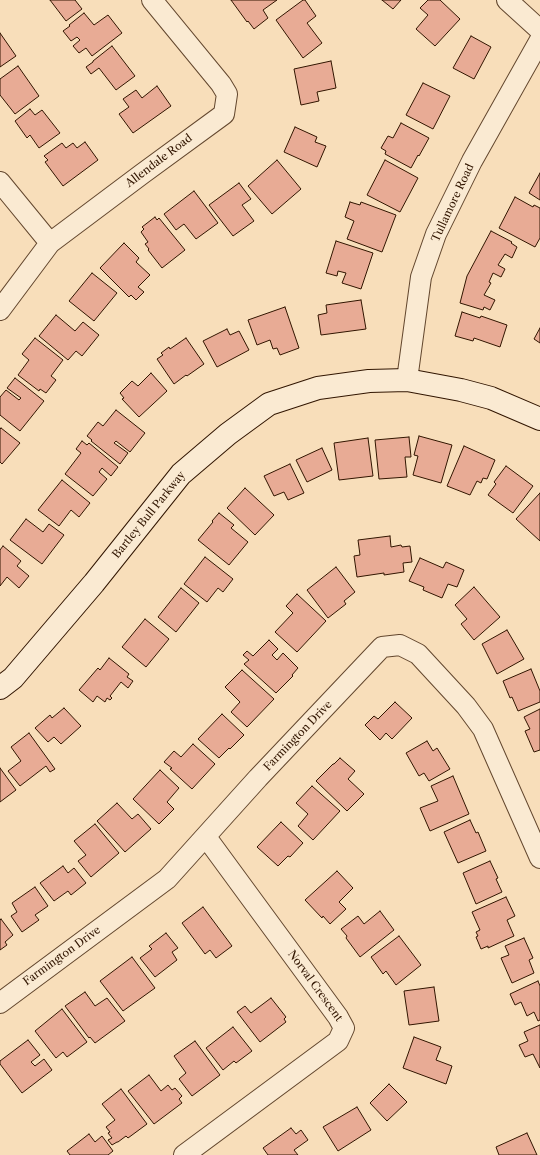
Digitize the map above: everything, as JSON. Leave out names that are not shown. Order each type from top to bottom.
[{"type":"street","name":"Allendale Road","points":[[0,310],[50,243],[224,114],[227,94],[221,84],[152,0]]},
{"type":"street","points":[[507,0],[540,30]]},
{"type":"street","name":"Tullamore Road","points":[[407,380],[421,277],[436,234],[472,161],[540,40]]},
{"type":"street","points":[[0,182],[50,243]]},
{"type":"street","name":"Bartley Bull Parkway","points":[[0,688],[13,678],[94,582],[181,474],[228,434],[269,404],[318,388],[369,381],[407,380],[461,390],[491,398],[540,419]]},
{"type":"street","name":"Farmington Drive","points":[[0,1002],[167,879],[258,778],[382,646],[400,646],[418,654],[466,706],[483,729],[540,858]]},
{"type":"street","name":"Norval Crescent","points":[[184,1155],[338,1041],[344,1028],[206,837]]},
{"type":"building","points":[[50,0],[75,0],[82,9],[66,21]]},
{"type":"building","points":[[231,0],[277,0],[263,10],[268,18],[254,29]]},
{"type":"building","points":[[305,0],[316,16],[307,23],[322,43],[303,58],[276,20]]},
{"type":"building","points":[[382,0],[401,0],[393,9]]},
{"type":"building","points":[[428,0],[440,0],[460,19],[435,46],[416,29],[428,15],[420,8]]},
{"type":"building","points":[[84,13],[94,25],[108,15],[122,33],[92,56],[86,48],[79,53],[73,46],[80,40],[77,37],[71,41],[63,31]]},
{"type":"building","points":[[0,33],[16,56],[0,67]]},
{"type":"building","points":[[471,36],[491,47],[474,79],[453,68]]},
{"type":"building","points":[[112,46],[135,76],[116,90],[99,68],[91,74],[86,67]]},
{"type":"building","points":[[331,61],[336,88],[317,92],[319,101],[301,105],[294,69]]},
{"type":"building","points":[[18,66],[39,96],[15,114],[0,95],[0,79]]},
{"type":"building","points":[[423,83],[450,96],[433,129],[406,115]]},
{"type":"building","points":[[157,86],[171,106],[133,133],[119,114],[129,107],[123,99],[136,90],[142,98]]},
{"type":"building","points":[[30,109],[35,115],[42,110],[60,133],[39,148],[30,135],[27,138],[15,121]]},
{"type":"building","points":[[401,123],[429,138],[411,168],[385,154],[386,151],[381,148],[388,136],[393,138]]},
{"type":"building","points":[[295,127],[317,137],[315,142],[326,146],[317,167],[284,152]]},
{"type":"building","points":[[85,142],[98,160],[63,186],[45,162],[48,160],[44,156],[62,143],[66,148],[73,143],[77,148]]},
{"type":"building","points":[[277,160],[301,189],[272,214],[248,186]]},
{"type":"building","points":[[385,160],[418,178],[400,212],[367,195]]},
{"type":"building","points":[[540,173],[540,200],[529,193]]},
{"type":"building","points":[[239,183],[251,199],[242,205],[254,221],[233,236],[209,205]]},
{"type":"building","points":[[194,191],[218,223],[196,239],[184,224],[176,230],[164,214]]},
{"type":"building","points":[[515,197],[533,207],[534,205],[540,208],[540,238],[535,247],[499,228]]},
{"type":"building","points":[[350,202],[360,205],[361,202],[396,215],[382,252],[347,239],[354,221],[345,217]]},
{"type":"building","points":[[155,217],[157,220],[159,218],[185,250],[162,268],[148,250],[149,249],[145,244],[148,242],[141,232],[144,229],[142,227]]},
{"type":"building","points":[[491,231],[512,242],[511,243],[517,247],[512,258],[505,254],[498,265],[505,269],[501,277],[493,273],[489,282],[491,283],[484,295],[495,300],[490,310],[484,307],[483,310],[460,303],[467,276]]},
{"type":"building","points":[[336,241],[373,253],[361,289],[342,283],[346,273],[338,271],[337,276],[326,273]]},
{"type":"building","points":[[124,243],[139,258],[136,262],[150,275],[138,287],[144,292],[136,300],[131,295],[129,297],[100,268]]},
{"type":"building","points":[[92,273],[117,293],[94,321],[69,301]]},
{"type":"building","points":[[361,300],[366,329],[321,335],[318,315],[327,313],[326,305]]},
{"type":"building","points":[[285,307],[299,348],[280,355],[277,348],[273,349],[270,340],[257,345],[248,320]]},
{"type":"building","points":[[462,312],[480,318],[481,316],[507,325],[500,347],[474,338],[473,341],[455,336]]},
{"type":"building","points":[[56,315],[75,331],[83,322],[99,335],[82,356],[76,351],[68,360],[39,336]]},
{"type":"building","points":[[540,328],[540,343],[534,339]]},
{"type":"building","points":[[227,329],[230,335],[239,331],[249,350],[217,367],[203,341]]},
{"type":"building","points":[[35,338],[63,360],[51,376],[56,380],[46,393],[40,389],[39,391],[18,375],[29,360],[22,354]]},
{"type":"building","points":[[186,338],[204,364],[174,384],[157,359],[163,355],[161,353],[169,347],[170,349]]},
{"type":"building","points":[[151,373],[167,391],[139,417],[122,399],[124,398],[120,393],[132,381],[138,386]]},
{"type":"building","points":[[15,378],[44,401],[20,431],[0,415],[0,397],[6,390],[19,400],[21,398],[7,388]]},
{"type":"building","points":[[116,410],[145,433],[130,452],[116,441],[114,443],[128,453],[120,464],[91,441],[92,440],[87,436],[98,422],[103,426]]},
{"type":"building","points":[[1,428],[20,443],[2,464],[0,462]]},
{"type":"building","points":[[419,436],[452,445],[441,483],[413,475],[418,456],[414,455]]},
{"type":"building","points":[[409,437],[411,457],[405,457],[407,477],[379,479],[375,440]]},
{"type":"building","points":[[368,438],[373,476],[339,480],[334,443]]},
{"type":"building","points":[[82,441],[87,445],[89,443],[118,467],[111,476],[102,468],[99,472],[107,479],[93,496],[65,474],[81,453],[76,449]]},
{"type":"building","points":[[464,446],[495,460],[487,479],[483,478],[481,483],[477,481],[470,495],[447,486]]},
{"type":"building","points":[[322,448],[332,470],[307,482],[296,460]]},
{"type":"building","points":[[290,464],[304,493],[288,500],[284,492],[274,496],[264,476]]},
{"type":"building","points":[[506,466],[533,486],[513,513],[488,495],[496,484],[494,482]]},
{"type":"building","points":[[62,480],[90,503],[79,517],[71,510],[59,526],[38,510]]},
{"type":"building","points":[[245,488],[274,515],[255,535],[227,508]]},
{"type":"building","points":[[540,493],[540,541],[516,519]]},
{"type":"building","points":[[219,513],[234,525],[231,528],[248,542],[229,565],[198,540]]},
{"type":"building","points":[[26,519],[43,532],[49,524],[64,535],[42,564],[10,540]]},
{"type":"building","points":[[390,536],[391,547],[401,545],[402,547],[410,546],[412,562],[403,563],[404,572],[357,577],[354,556],[360,555],[358,540]]},
{"type":"building","points":[[3,546],[21,561],[17,566],[29,576],[19,588],[7,577],[0,586],[0,550]]},
{"type":"building","points":[[205,557],[233,579],[223,592],[218,588],[207,602],[184,584]]},
{"type":"building","points":[[420,558],[443,568],[446,562],[464,570],[457,587],[448,584],[442,598],[423,590],[424,587],[409,581]]},
{"type":"building","points":[[336,567],[355,592],[344,601],[346,604],[328,618],[307,590]]},
{"type":"building","points":[[474,587],[500,617],[474,640],[461,624],[467,619],[455,605]]},
{"type":"building","points":[[181,588],[199,603],[176,632],[158,617]]},
{"type":"building","points":[[297,594],[326,621],[297,652],[275,632],[293,613],[286,606]]},
{"type":"building","points":[[145,619],[169,639],[146,667],[122,647]]},
{"type":"building","points":[[507,630],[524,659],[497,674],[482,644]]},
{"type":"building","points":[[269,640],[278,649],[272,655],[277,660],[283,653],[298,668],[292,675],[293,676],[276,693],[244,664],[249,660],[243,655],[247,651],[253,656]]},
{"type":"building","points":[[109,658],[129,674],[127,677],[133,681],[128,688],[121,682],[110,696],[112,698],[110,700],[107,698],[105,702],[97,696],[93,702],[79,690],[98,668],[100,670]]},
{"type":"building","points":[[531,669],[540,691],[540,702],[518,711],[512,697],[510,698],[503,681]]},
{"type":"building","points":[[242,670],[274,699],[247,727],[231,712],[240,702],[225,687]]},
{"type":"building","points":[[395,702],[412,718],[392,739],[386,733],[380,740],[365,725],[374,716],[378,719]]},
{"type":"building","points":[[64,708],[81,726],[61,744],[54,737],[48,742],[35,728],[50,715],[52,718]]},
{"type":"building","points":[[540,709],[540,750],[534,752],[525,731],[530,729],[524,717]]},
{"type":"building","points":[[222,714],[244,735],[219,758],[198,739]]},
{"type":"building","points":[[29,733],[55,769],[50,772],[46,766],[20,786],[8,771],[21,761],[11,747]]},
{"type":"building","points":[[427,741],[433,751],[437,748],[450,769],[429,781],[424,773],[419,776],[406,753]]},
{"type":"building","points":[[193,744],[215,764],[192,789],[170,769],[172,768],[164,762],[174,751],[181,757]]},
{"type":"building","points":[[340,758],[355,771],[348,779],[364,794],[347,811],[316,781]]},
{"type":"building","points":[[0,768],[16,790],[0,802]]},
{"type":"building","points":[[160,770],[179,788],[167,802],[174,809],[159,824],[133,799]]},
{"type":"building","points":[[453,776],[469,814],[430,831],[420,808],[438,801],[431,786]]},
{"type":"building","points":[[312,786],[340,811],[313,840],[298,826],[308,814],[296,803]]},
{"type":"building","points":[[117,803],[132,819],[138,814],[151,829],[125,852],[97,821]]},
{"type":"building","points":[[470,820],[476,833],[478,832],[486,851],[458,863],[444,832]]},
{"type":"building","points":[[281,822],[303,843],[290,857],[288,856],[278,866],[257,847]]},
{"type":"building","points":[[95,824],[119,853],[91,877],[78,861],[86,855],[74,841]]},
{"type":"building","points":[[490,861],[498,878],[496,879],[502,892],[476,904],[463,873]]},
{"type":"building","points":[[63,866],[68,873],[74,868],[86,883],[71,895],[68,891],[54,901],[40,883]]},
{"type":"building","points":[[337,871],[353,888],[339,902],[346,909],[330,924],[323,916],[322,918],[305,900]]},
{"type":"building","points":[[35,887],[48,906],[35,915],[39,920],[22,932],[11,916],[17,912],[12,903]]},
{"type":"building","points":[[506,897],[515,916],[507,920],[514,936],[488,948],[488,946],[481,949],[476,937],[478,936],[476,932],[480,930],[472,912]]},
{"type":"building","points":[[203,907],[232,946],[216,958],[210,950],[205,954],[182,923]]},
{"type":"building","points":[[380,911],[394,930],[360,957],[341,929],[358,916],[364,924]]},
{"type":"building","points":[[1,919],[13,935],[5,942],[7,945],[0,950],[0,920]]},
{"type":"building","points":[[166,933],[178,948],[172,952],[177,960],[155,977],[140,958],[152,949],[149,946]]},
{"type":"building","points":[[399,936],[421,965],[396,985],[386,971],[383,974],[371,957]]},
{"type":"building","points":[[524,938],[533,958],[529,960],[534,973],[512,983],[501,958],[509,955],[505,946]]},
{"type":"building","points":[[132,957],[155,988],[123,1011],[100,981]]},
{"type":"building","points":[[538,981],[540,986],[540,1020],[538,1021],[534,1012],[527,1016],[521,1002],[515,1005],[510,994]]},
{"type":"building","points":[[434,987],[439,1021],[409,1025],[404,991]]},
{"type":"building","points":[[85,992],[95,1006],[107,998],[125,1021],[95,1043],[90,1037],[89,1038],[65,1006]]},
{"type":"building","points":[[271,998],[286,1017],[284,1019],[286,1022],[260,1042],[237,1012],[245,1006],[251,1013]]},
{"type":"building","points":[[62,1009],[87,1042],[67,1057],[63,1052],[56,1058],[35,1031]]},
{"type":"building","points":[[540,1025],[540,1068],[533,1054],[525,1057],[519,1045],[528,1041],[524,1032]]},
{"type":"building","points":[[233,1027],[252,1051],[236,1063],[234,1061],[223,1070],[206,1048]]},
{"type":"building","points":[[414,1037],[441,1047],[436,1060],[452,1066],[446,1084],[403,1068]]},
{"type":"building","points":[[28,1040],[40,1055],[31,1062],[35,1066],[44,1059],[52,1070],[22,1093],[0,1064],[0,1061]]},
{"type":"building","points":[[195,1041],[220,1075],[192,1096],[179,1079],[186,1073],[174,1056]]},
{"type":"building","points":[[149,1075],[161,1091],[168,1085],[172,1090],[175,1088],[182,1096],[179,1099],[182,1103],[154,1124],[128,1091]]},
{"type":"building","points":[[389,1084],[407,1102],[387,1121],[370,1103]]},
{"type":"building","points":[[121,1089],[147,1124],[128,1138],[126,1136],[112,1145],[108,1140],[112,1138],[108,1133],[110,1132],[106,1127],[115,1120],[102,1104]]},
{"type":"building","points":[[357,1107],[371,1130],[338,1151],[323,1127]]},
{"type":"building","points":[[291,1128],[296,1134],[301,1130],[308,1140],[294,1150],[298,1155],[268,1155],[263,1148]]},
{"type":"building","points":[[527,1133],[537,1155],[499,1155],[496,1147]]},
{"type":"building","points":[[89,1134],[95,1142],[102,1136],[113,1151],[108,1155],[70,1155],[67,1151]]}]
